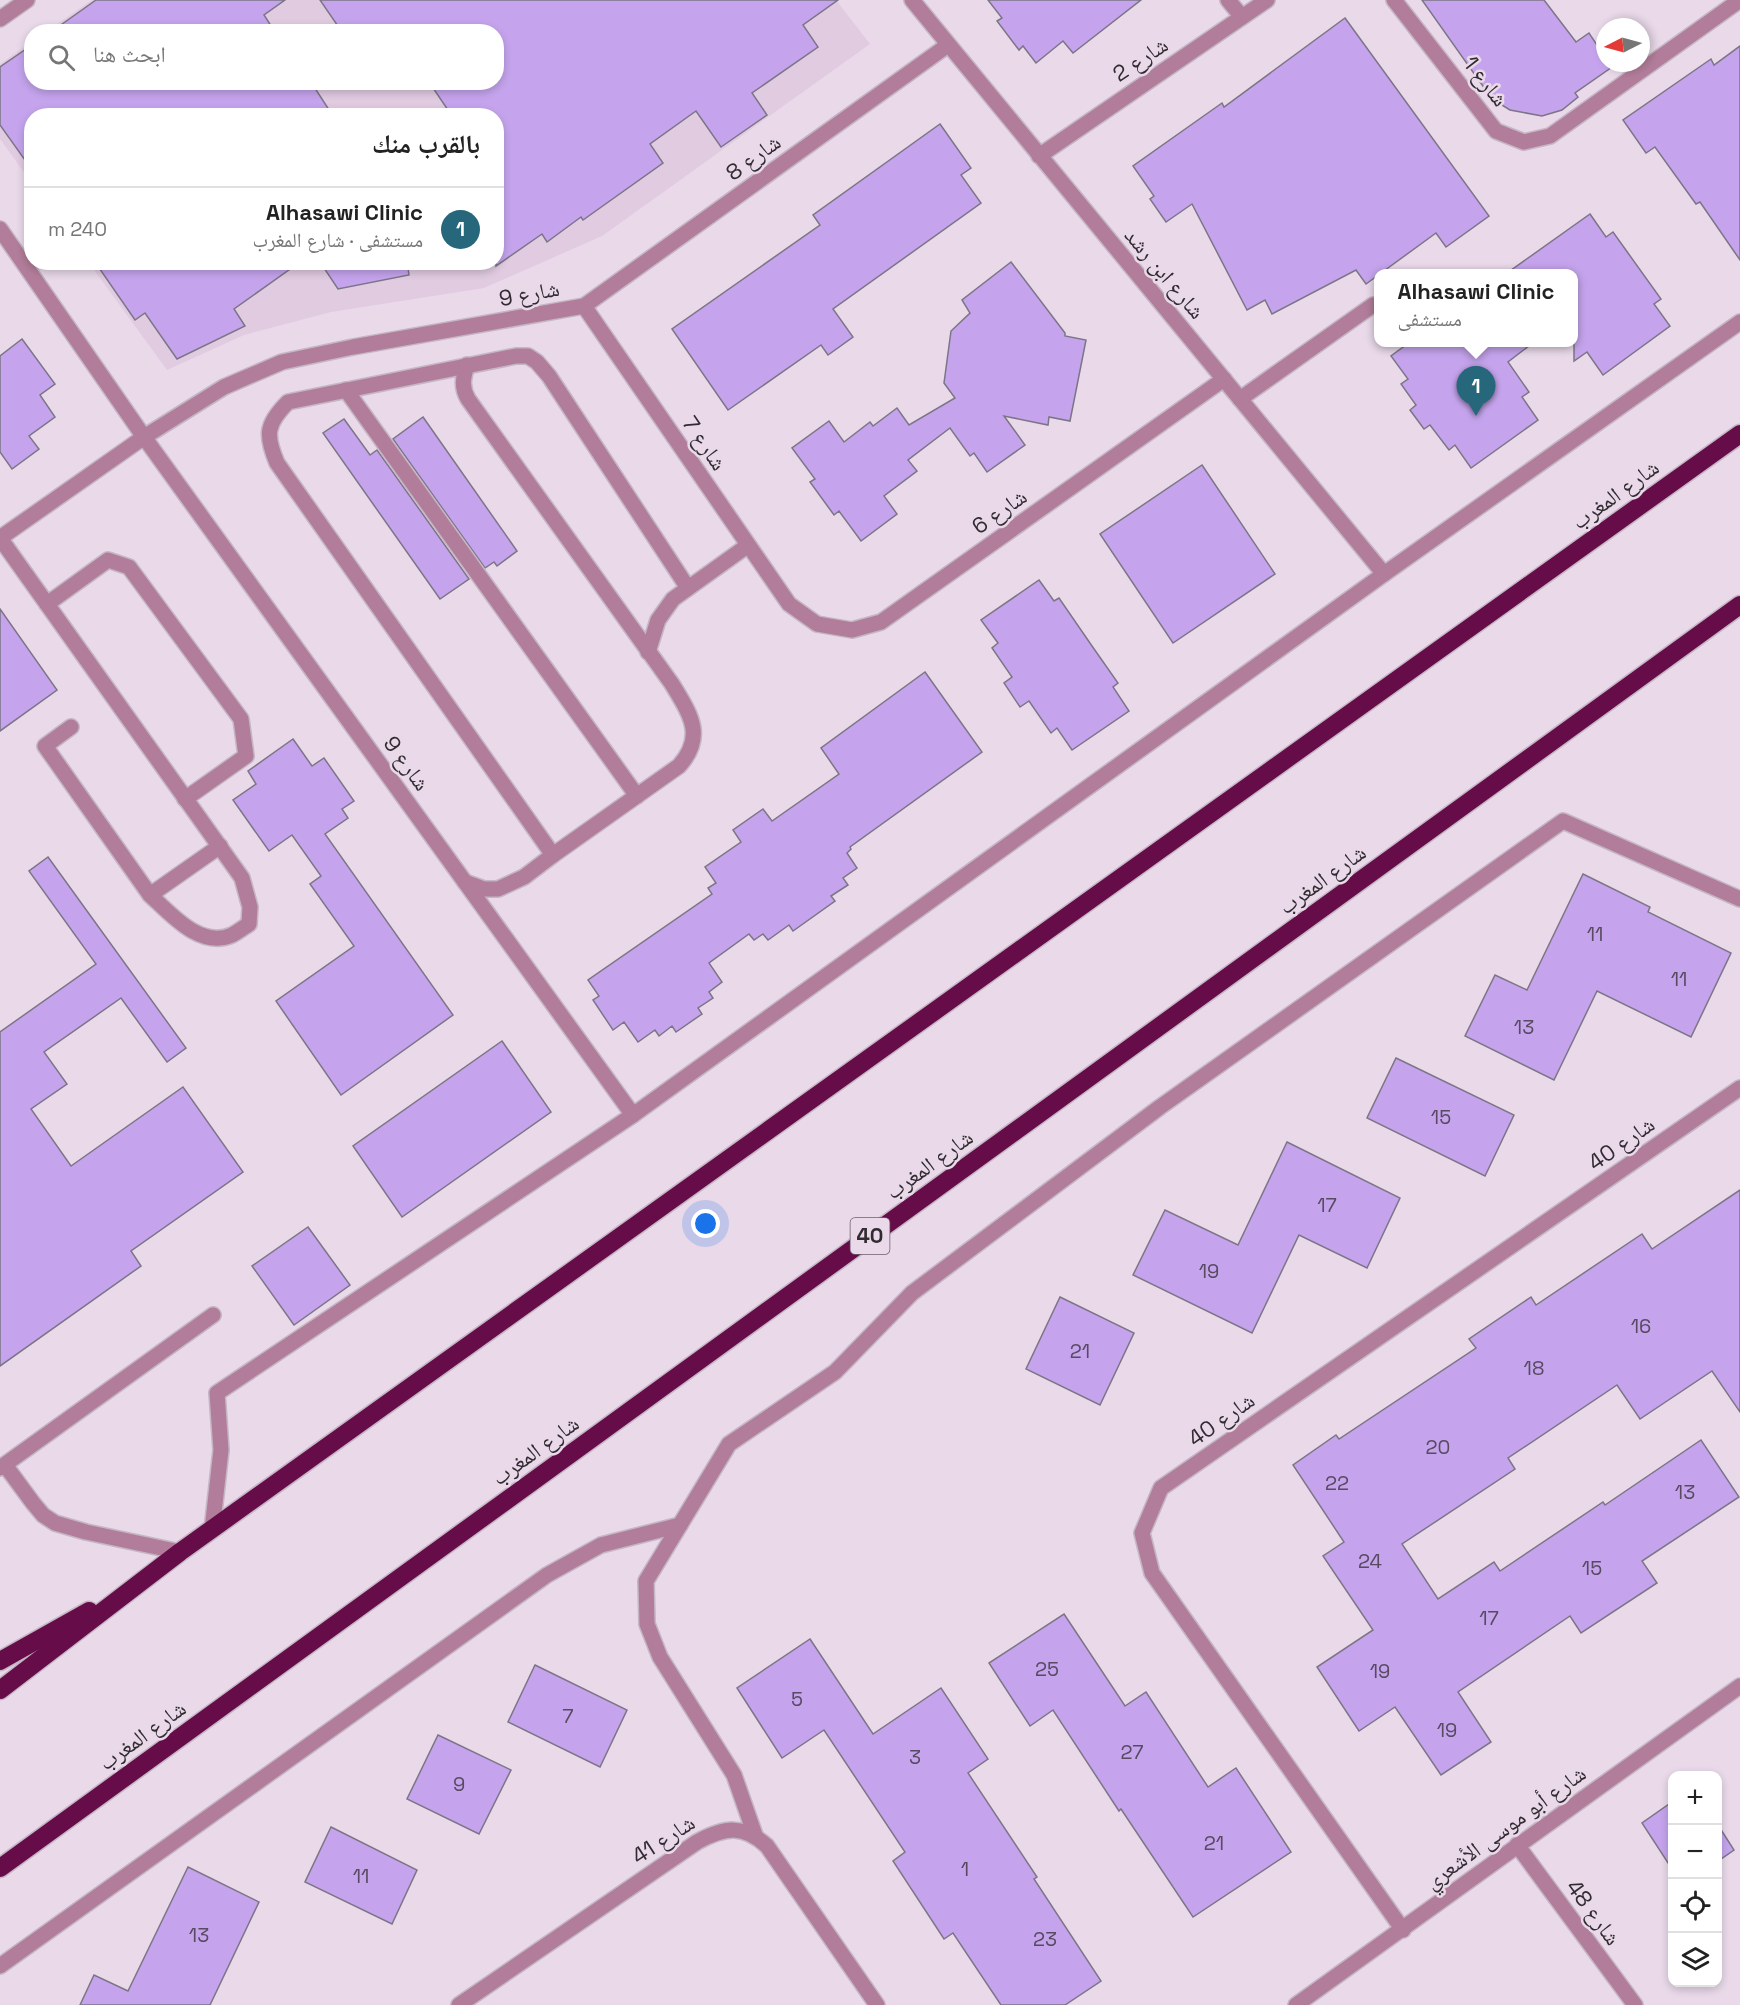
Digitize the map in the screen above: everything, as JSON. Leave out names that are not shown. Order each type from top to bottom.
[{"type":"highway","name":"شارع المغرب","points":[[0,1690],[153,1575],[180,1552],[1740,434]]},
{"type":"highway","name":"شارع المغرب","points":[[0,1868],[1740,605]]},
{"type":"highway","points":[[1700,633],[1740,611]]},
{"type":"highway","points":[[0,1661],[153,1575]]},
{"type":"street","points":[[0,19],[27,0]]},
{"type":"street","name":"شارع ابن رشد","points":[[912,0],[1384,574]]},
{"type":"street","points":[[1228,0],[1242,17]]},
{"type":"street","name":"شارع 2","points":[[1039,156],[1267,0]]},
{"type":"street","name":"شارع 1","points":[[1394,0],[1496,131],[1524,142],[1550,136],[1740,0]]},
{"type":"street","name":"شارع 8","points":[[584,306],[948,45]]},
{"type":"street","name":"شارع 9","points":[[0,229],[24,264]]},
{"type":"street","name":"شارع 9","points":[[28,270],[144,437],[633,1115]]},
{"type":"street","points":[[1240,399],[1373,305]]},
{"type":"street","name":"شارع 9","points":[[0,538],[144,437],[224,387],[282,362],[353,347],[584,306]]},
{"type":"street","name":"شارع 7","points":[[584,306],[789,604]]},
{"type":"street","points":[[212,1530],[221,1450],[217,1393],[633,1115],[1384,574],[1740,322]]},
{"type":"street","points":[[553,855],[277,463],[269,445],[272,421],[288,402],[466,365],[528,356],[537,362],[549,376],[688,588]]},
{"type":"street","points":[[465,881],[484,890],[498,889],[524,878],[679,766],[690,753],[693,741],[692,720],[685,706],[463,391],[462,381],[466,365]]},
{"type":"street","name":"شارع 6","points":[[789,604],[817,624],[852,630],[881,622],[1224,379]]},
{"type":"street","points":[[346,390],[637,796]]},
{"type":"street","points":[[0,538],[242,878],[250,907],[249,924],[231,936],[206,938],[181,923],[150,895],[45,746],[71,727]]},
{"type":"street","points":[[648,652],[654,630],[665,608],[688,588],[747,546]]},
{"type":"street","points":[[47,603],[108,560],[129,567],[241,719],[246,756],[185,799]]},
{"type":"street","points":[[877,2005],[767,1846],[755,1834],[734,1775],[660,1657],[647,1624],[646,1581],[729,1444],[835,1372],[912,1293],[1160,1107],[1563,821],[1740,899]]},
{"type":"street","points":[[150,895],[220,846]]},
{"type":"street","name":"شارع 40","points":[[1403,1930],[1152,1573],[1142,1533],[1161,1488],[1740,1088]]},
{"type":"street","points":[[180,1552],[55,1523],[33,1503],[3,1466],[213,1315]]},
{"type":"street","points":[[0,1966],[547,1575],[601,1545],[680,1525]]},
{"type":"street","name":"شارع أبو موسى الأشعري","points":[[1296,2005],[1740,1686]]},
{"type":"street","name":"شارع 41","points":[[459,2005],[698,1842],[714,1833],[735,1829],[755,1834]]},
{"type":"street","name":"شارع 48","points":[[1517,1845],[1635,2005]]},
{"type":"shaded area","points":[[92,0],[836,0],[870,44],[602,236],[484,288],[331,312],[244,335],[167,370],[94,270],[504,270],[504,108],[24,108],[24,172],[0,139],[0,64],[24,47],[24,90],[504,90],[504,24],[57,24]]},
{"type":"building","points":[[96,0],[285,0],[264,15],[270,24],[62,24]]},
{"type":"building","points":[[320,0],[838,0],[803,25],[818,47],[752,93],[767,115],[721,147],[696,111],[650,144],[663,163],[583,220],[581,217],[547,242],[542,234],[504,260],[504,108],[447,108],[434,90],[504,90],[504,24],[336,24]]},
{"type":"building","points":[[988,0],[1141,0],[1073,53],[1063,41],[1036,63],[1023,46],[1019,50],[997,21],[1002,18]]},
{"type":"building","points":[[1422,0],[1544,0],[1576,42],[1589,33],[1596,44],[1596,72],[1605,72],[1575,93],[1578,97],[1562,110],[1542,116],[1510,110],[1492,99]]},
{"type":"building","points":[[1345,18],[1489,216],[1446,247],[1436,233],[1387,269],[1374,269],[1374,278],[1366,284],[1356,270],[1272,314],[1265,300],[1247,310],[1192,204],[1166,222],[1150,199],[1154,196],[1133,166],[1222,103],[1224,107]]},
{"type":"building","points":[[1740,46],[1740,260],[1700,202],[1696,204],[1655,147],[1646,153],[1623,120],[1711,59],[1714,65]]},
{"type":"building","points":[[24,50],[24,90],[316,90],[328,108],[24,108],[24,159],[0,125],[0,67]]},
{"type":"building","points":[[940,124],[971,168],[961,175],[981,203],[833,309],[853,337],[828,355],[821,345],[728,410],[672,329],[820,225],[813,215]]},
{"type":"building","points":[[1590,214],[1606,237],[1613,232],[1661,299],[1654,304],[1670,326],[1603,375],[1587,352],[1574,361],[1574,347],[1578,347],[1578,269],[1513,269]]},
{"type":"building","points":[[1011,262],[1065,336],[1086,340],[1070,421],[1049,417],[1048,425],[1004,416],[1025,445],[987,472],[974,453],[970,456],[950,428],[908,460],[917,471],[884,496],[897,514],[861,541],[839,511],[834,515],[810,482],[815,479],[792,448],[829,421],[844,442],[870,422],[873,426],[897,408],[909,425],[955,398],[944,383],[951,331],[970,313],[962,300]]},
{"type":"building","points":[[101,270],[289,270],[234,309],[245,326],[177,359],[145,313],[135,320]]},
{"type":"building","points":[[325,270],[408,270],[409,275],[338,289]]},
{"type":"building","points":[[22,339],[55,384],[40,395],[55,417],[29,436],[39,449],[12,469],[0,452],[0,356]]},
{"type":"building","points":[[1403,347],[1528,347],[1508,362],[1529,392],[1522,397],[1538,420],[1471,468],[1455,445],[1449,450],[1430,425],[1424,429],[1410,410],[1416,405],[1401,384],[1408,379],[1391,356]]},
{"type":"building","points":[[423,417],[517,551],[497,566],[494,562],[485,568],[393,439]]},
{"type":"building","points":[[344,419],[370,455],[377,450],[469,579],[440,599],[323,433]]},
{"type":"building","points":[[1202,465],[1275,574],[1173,643],[1100,534]]},
{"type":"building","points":[[1039,580],[1054,601],[1059,598],[1118,683],[1113,687],[1129,711],[1072,750],[1057,728],[1051,733],[1029,701],[1020,707],[1004,683],[1012,677],[992,648],[998,643],[981,620]]},
{"type":"building","points":[[0,609],[57,690],[0,731]]},
{"type":"building","points":[[925,672],[982,752],[850,847],[847,853],[857,868],[843,878],[848,885],[831,896],[835,901],[793,931],[789,925],[768,940],[763,934],[754,940],[749,934],[709,963],[722,982],[709,992],[713,998],[698,1008],[702,1014],[676,1032],[672,1026],[659,1036],[655,1030],[638,1042],[624,1022],[613,1030],[593,1000],[599,996],[588,980],[712,894],[708,888],[716,883],[705,867],[741,842],[733,830],[763,809],[772,821],[839,774],[821,748]]},
{"type":"building","points":[[293,739],[312,766],[324,758],[354,801],[342,809],[348,818],[325,834],[453,1015],[341,1095],[276,1001],[354,946],[310,884],[321,876],[292,835],[269,851],[233,800],[256,784],[248,771]]},
{"type":"building","points":[[48,857],[186,1048],[167,1062],[121,998],[44,1052],[67,1084],[31,1109],[71,1166],[183,1087],[243,1172],[131,1251],[141,1266],[0,1366],[0,1032],[96,964],[29,871]]},
{"type":"building","points":[[1583,874],[1650,907],[1648,912],[1731,953],[1691,1037],[1597,991],[1554,1080],[1465,1036],[1495,975],[1527,990]]},
{"type":"building","points":[[502,1041],[551,1112],[402,1217],[353,1146]]},
{"type":"building","points":[[1396,1058],[1514,1115],[1485,1176],[1367,1118]]},
{"type":"building","points":[[1287,1142],[1400,1198],[1367,1268],[1299,1235],[1252,1333],[1133,1275],[1165,1210],[1238,1245]]},
{"type":"building","points":[[1740,1190],[1740,1412],[1712,1371],[1640,1419],[1617,1385],[1508,1458],[1515,1469],[1402,1544],[1438,1599],[1494,1562],[1500,1571],[1603,1502],[1605,1505],[1701,1440],[1739,1497],[1642,1561],[1657,1583],[1581,1633],[1570,1616],[1458,1692],[1491,1742],[1441,1775],[1395,1707],[1359,1731],[1317,1667],[1373,1630],[1323,1556],[1344,1542],[1293,1465],[1336,1435],[1339,1439],[1476,1348],[1469,1339],[1531,1297],[1536,1305],[1642,1234],[1652,1249]]},
{"type":"building","points":[[308,1227],[350,1285],[294,1325],[252,1266]]},
{"type":"building","points":[[1060,1297],[1134,1333],[1100,1405],[1026,1369]]},
{"type":"building","points":[[1064,1614],[1125,1706],[1146,1692],[1208,1787],[1236,1768],[1291,1852],[1193,1917],[1121,1809],[1119,1811],[1053,1710],[1030,1726],[989,1663]]},
{"type":"building","points":[[810,1639],[873,1734],[941,1688],[988,1759],[968,1773],[1037,1877],[1034,1879],[1101,1981],[1065,2005],[1001,2005],[953,1933],[944,1939],[893,1861],[905,1852],[824,1730],[782,1758],[737,1688]]},
{"type":"building","points":[[535,1665],[627,1710],[600,1767],[508,1722]]},
{"type":"building","points":[[438,1735],[511,1770],[479,1834],[407,1799]]},
{"type":"building","points":[[1668,1805],[1668,1863],[1642,1823]]},
{"type":"building","points":[[331,1827],[417,1870],[392,1924],[305,1882]]},
{"type":"building","points":[[1722,1831],[1734,1850],[1722,1858]]},
{"type":"building","points":[[188,1867],[259,1902],[210,2005],[80,2005],[94,1975],[128,1991]]},
{"type":"place","name":"Alhasawi Clinic","points":[[1476,416]]}]
